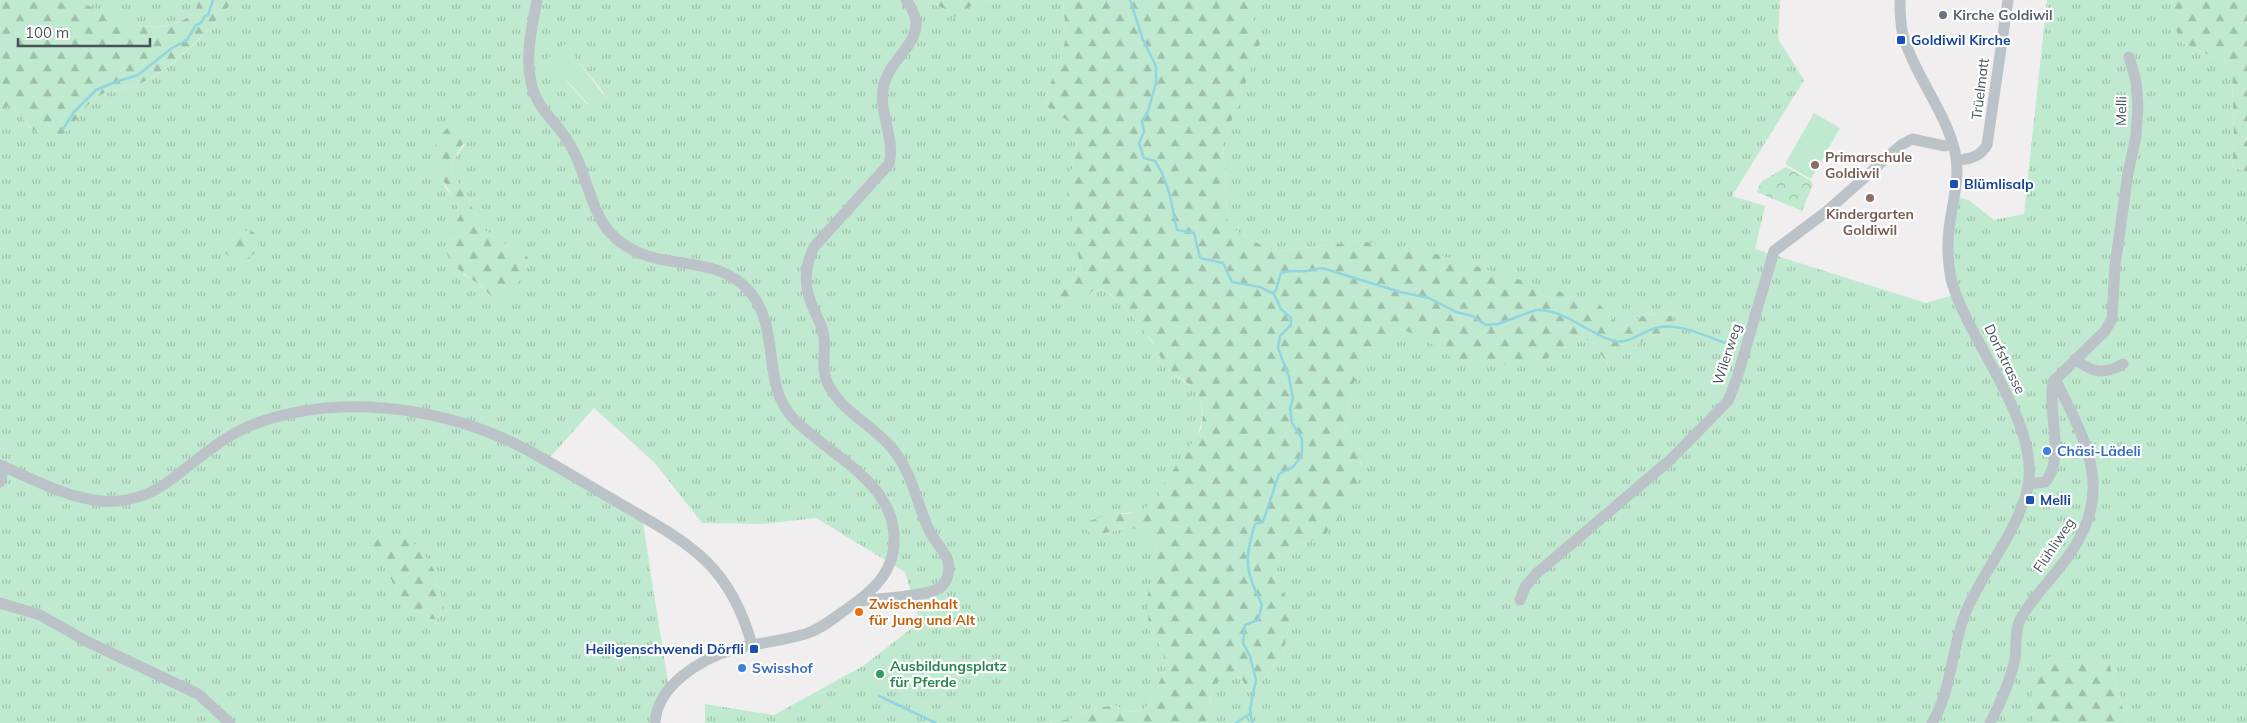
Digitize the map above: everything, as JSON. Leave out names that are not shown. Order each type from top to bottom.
[{"type":"street","points":[[537,0],[528,60],[531,86],[544,112],[573,150],[598,218],[613,236],[637,252],[710,267],[725,273],[743,284],[754,297],[765,320],[777,388],[783,404],[794,419],[874,487],[886,504],[892,517],[894,534],[892,558],[880,582],[859,601],[816,631],[752,645],[715,656],[684,675],[664,696],[657,710],[655,723]]},
{"type":"street","points":[[859,601],[927,594],[942,586],[948,576],[948,561],[927,525],[905,466],[885,441],[846,408],[833,394],[827,383],[823,367],[824,335],[810,302],[806,285],[807,263],[814,247],[889,164],[891,151],[883,111],[883,89],[890,69],[911,43],[916,32],[915,16],[906,0]]},
{"type":"street","name":"Dorfstrasse","points":[[1900,0],[1900,20],[1907,44],[1944,119],[1956,160],[1956,182],[1948,246],[1956,294],[1992,365],[2024,436],[2029,459],[2029,484],[2019,513],[1964,615],[1944,700],[1932,723]]},
{"type":"street","name":"Trüelmatt","points":[[1956,160],[1968,159],[1982,153],[1988,146],[2008,0]]},
{"type":"street","name":"Melli","points":[[2055,379],[2106,331],[2112,319],[2114,266],[2128,173],[2136,136],[2138,106],[2136,81],[2129,57]]},
{"type":"street","name":"Wilerweg","points":[[1520,600],[1526,587],[1536,574],[1670,460],[1728,401],[1737,378],[1774,251],[1786,240],[1826,212],[1901,145],[1912,139],[1945,146],[1952,143]]},
{"type":"street","points":[[2075,359],[2101,372],[2111,371],[2123,364]]},
{"type":"street","points":[[2029,484],[2045,482],[2050,474],[2055,444],[2051,406],[2052,386],[2055,379]]},
{"type":"street","name":"Flühliweg","points":[[1990,723],[2011,675],[2019,621],[2078,542],[2093,506],[2094,488],[2091,459],[2055,379]]},
{"type":"street","points":[[0,482],[2,466],[81,499],[115,502],[136,498],[151,492],[173,478],[219,442],[248,427],[281,416],[319,409],[348,407],[403,411],[448,419],[506,440],[544,460],[694,549],[719,574],[729,588],[746,620],[752,645]]},
{"type":"street","points":[[0,603],[40,614],[88,642],[198,694],[230,723]]},
{"type":"green space","points":[[0,0],[70,0],[126,21],[154,27],[168,26],[183,20],[195,10],[198,0],[234,0],[190,48],[164,69],[137,85],[106,92],[97,97],[87,106],[67,131],[58,136],[50,136],[43,135],[32,128],[14,106],[10,105],[0,111]]},
{"type":"green space","points":[[68,0],[198,0],[196,9],[186,18],[172,25],[157,27],[127,22]]},
{"type":"green space","points":[[234,0],[924,0],[947,10],[954,16],[971,6],[992,0],[1062,0],[1067,36],[1045,100],[1050,111],[1067,120],[1075,137],[1076,152],[1071,172],[1081,268],[1079,276],[1058,290],[1092,291],[1102,289],[1109,294],[1129,312],[1169,368],[1196,392],[1201,402],[1201,424],[1197,434],[1186,454],[1165,482],[1158,500],[1142,510],[1111,514],[1102,534],[1129,527],[1138,530],[1155,544],[1158,553],[1149,629],[1161,647],[1166,667],[1149,705],[1139,712],[1127,711],[1114,705],[1093,709],[1069,719],[1048,723],[705,723],[705,704],[774,715],[863,666],[920,622],[905,572],[816,518],[762,524],[702,523],[654,462],[594,408],[547,461],[642,517],[669,689],[655,723],[0,723],[0,111],[10,105],[14,106],[29,127],[44,135],[66,128],[72,125],[86,106],[97,97],[106,92],[137,85],[164,70],[190,48]],"holes":[[[564,44],[601,89],[606,98],[587,104],[567,82]],[[465,144],[453,161],[452,172],[485,230],[512,249],[523,253],[492,298],[477,282],[464,275],[447,240],[460,215],[457,202],[445,187],[434,151]],[[434,570],[444,607],[409,614],[394,584]],[[883,660],[890,683],[881,687],[870,664]]]},
{"type":"green space","points":[[924,0],[992,0],[971,6],[954,17],[947,10]]},
{"type":"green space","points":[[1062,0],[1246,0],[1261,41],[1223,143],[1228,226],[1273,252],[1360,241],[1436,254],[1597,303],[1609,314],[1620,330],[1647,314],[1673,316],[1672,330],[1647,338],[1609,366],[1591,340],[1566,347],[1539,363],[1516,365],[1480,363],[1455,359],[1406,331],[1397,329],[1388,336],[1354,382],[1345,422],[1346,436],[1358,448],[1361,466],[1356,488],[1337,521],[1323,536],[1308,542],[1292,545],[1280,553],[1275,564],[1275,577],[1290,606],[1290,623],[1282,656],[1253,692],[1247,690],[1239,676],[1234,674],[1223,677],[1214,688],[1211,696],[1206,723],[1048,723],[1069,719],[1093,709],[1114,705],[1127,711],[1139,712],[1149,705],[1166,667],[1161,647],[1149,629],[1147,598],[1158,553],[1155,544],[1138,530],[1129,527],[1101,534],[1090,533],[1085,528],[1086,522],[1111,514],[1128,514],[1145,508],[1158,499],[1163,485],[1201,429],[1203,415],[1201,401],[1197,393],[1163,362],[1152,341],[1113,296],[1102,289],[1092,291],[1085,300],[1064,303],[1054,295],[1058,290],[1079,276],[1081,268],[1074,237],[1070,196],[1071,172],[1076,152],[1075,137],[1067,120],[1050,111],[1045,100],[1067,36]]},
{"type":"green space","points":[[1246,0],[1780,0],[1778,39],[1804,80],[1732,196],[1765,206],[1755,249],[1926,303],[1956,294],[1951,279],[1955,196],[1970,201],[1994,220],[2024,214],[2047,0],[2176,0],[2181,42],[2232,66],[2234,141],[2232,167],[2247,172],[2247,723],[2127,723],[2109,663],[2031,697],[2035,723],[1206,723],[1211,696],[1214,688],[1223,677],[1233,674],[1238,676],[1247,690],[1253,692],[1282,656],[1290,623],[1290,607],[1275,577],[1275,564],[1280,553],[1292,545],[1308,542],[1356,488],[1361,465],[1358,448],[1346,436],[1345,422],[1354,381],[1388,336],[1397,329],[1408,331],[1428,339],[1443,351],[1531,365],[1578,341],[1591,340],[1609,366],[1647,338],[1671,330],[1673,316],[1647,314],[1620,330],[1609,314],[1360,241],[1273,252],[1228,226],[1223,143],[1261,41]]},
{"type":"green space","points":[[2176,0],[2247,0],[2247,172],[2232,167],[2234,141],[2232,66],[2181,42],[2173,22]]},
{"type":"green space","points":[[565,44],[606,98],[588,104],[547,59]]},
{"type":"green space","points":[[1814,113],[1840,128],[1811,179],[1785,164]]},
{"type":"green space","points":[[450,126],[457,127],[467,137],[453,161],[452,172],[485,230],[512,249],[523,253],[530,260],[523,277],[501,301],[496,301],[482,286],[459,270],[447,254],[447,240],[460,215],[456,203],[434,160],[434,149],[439,138]]},
{"type":"green space","points":[[1786,167],[1810,180],[1813,185],[1802,211],[1757,192],[1761,182]]},
{"type":"green space","points":[[242,230],[254,232],[260,248],[247,258],[232,258],[223,251],[224,242],[234,233]]},
{"type":"green space","points":[[393,535],[409,539],[422,551],[434,570],[444,607],[439,619],[424,619],[409,614],[372,547],[379,538]]},
{"type":"green space","points":[[2049,657],[2109,663],[2127,723],[2035,723],[2031,697],[2035,665]]},
{"type":"green space","name":"Ausbildungsplatz für Pferde","points":[[880,660],[890,664],[894,674],[890,684],[880,688],[870,684],[866,674],[870,664]]},
{"type":"waterway","points":[[63,129],[73,113],[96,90],[138,75],[172,48],[187,40],[196,25],[201,23],[205,16],[208,15],[213,0]]},
{"type":"waterway","points":[[1130,0],[1143,40],[1156,66],[1156,83],[1148,111],[1142,121],[1144,132],[1139,143],[1144,158],[1155,161],[1164,177],[1177,230],[1194,233],[1200,258],[1223,263],[1232,282],[1260,287],[1274,294],[1281,309],[1291,318],[1291,325],[1280,336],[1278,348],[1289,377],[1293,399],[1290,408],[1292,423],[1302,439],[1302,455],[1293,467],[1279,474],[1263,522],[1255,524],[1251,537],[1248,566],[1252,583],[1262,605],[1258,620],[1245,625],[1243,643],[1250,656],[1256,680],[1250,709],[1252,723]]},
{"type":"waterway","points":[[1273,293],[1276,290],[1281,273],[1322,268],[1400,292],[1429,298],[1456,312],[1472,316],[1486,325],[1498,324],[1536,310],[1557,313],[1604,338],[1614,341],[1626,341],[1655,328],[1669,327],[1705,335],[1731,345]]},
{"type":"waterway","points":[[879,696],[936,723]]},
{"type":"waterway","points":[[1236,723],[1251,713]]},
{"type":"place","name":"Kirche Goldiwil","points":[[1943,15]]},
{"type":"place","name":"Goldiwil Kirche","points":[[1901,40]]},
{"type":"place","name":"Primarschule Goldiwil","points":[[1815,165]]},
{"type":"place","name":"Blümlisalp","points":[[1954,184]]},
{"type":"place","name":"Kindergarten Goldiwil","points":[[1870,198]]},
{"type":"place","name":"Chäsi-Lädeli","points":[[2047,451]]},
{"type":"place","name":"Melli","points":[[2030,500]]},
{"type":"place","name":"Zwischenhalt für Jung und Alt","points":[[859,612]]},
{"type":"place","name":"Heiligenschwendi Dörfli","points":[[754,649]]},
{"type":"place","name":"Swisshof","points":[[742,668]]},
{"type":"place","name":"Ausbildungsplatz für Pferde","points":[[880,674]]}]
